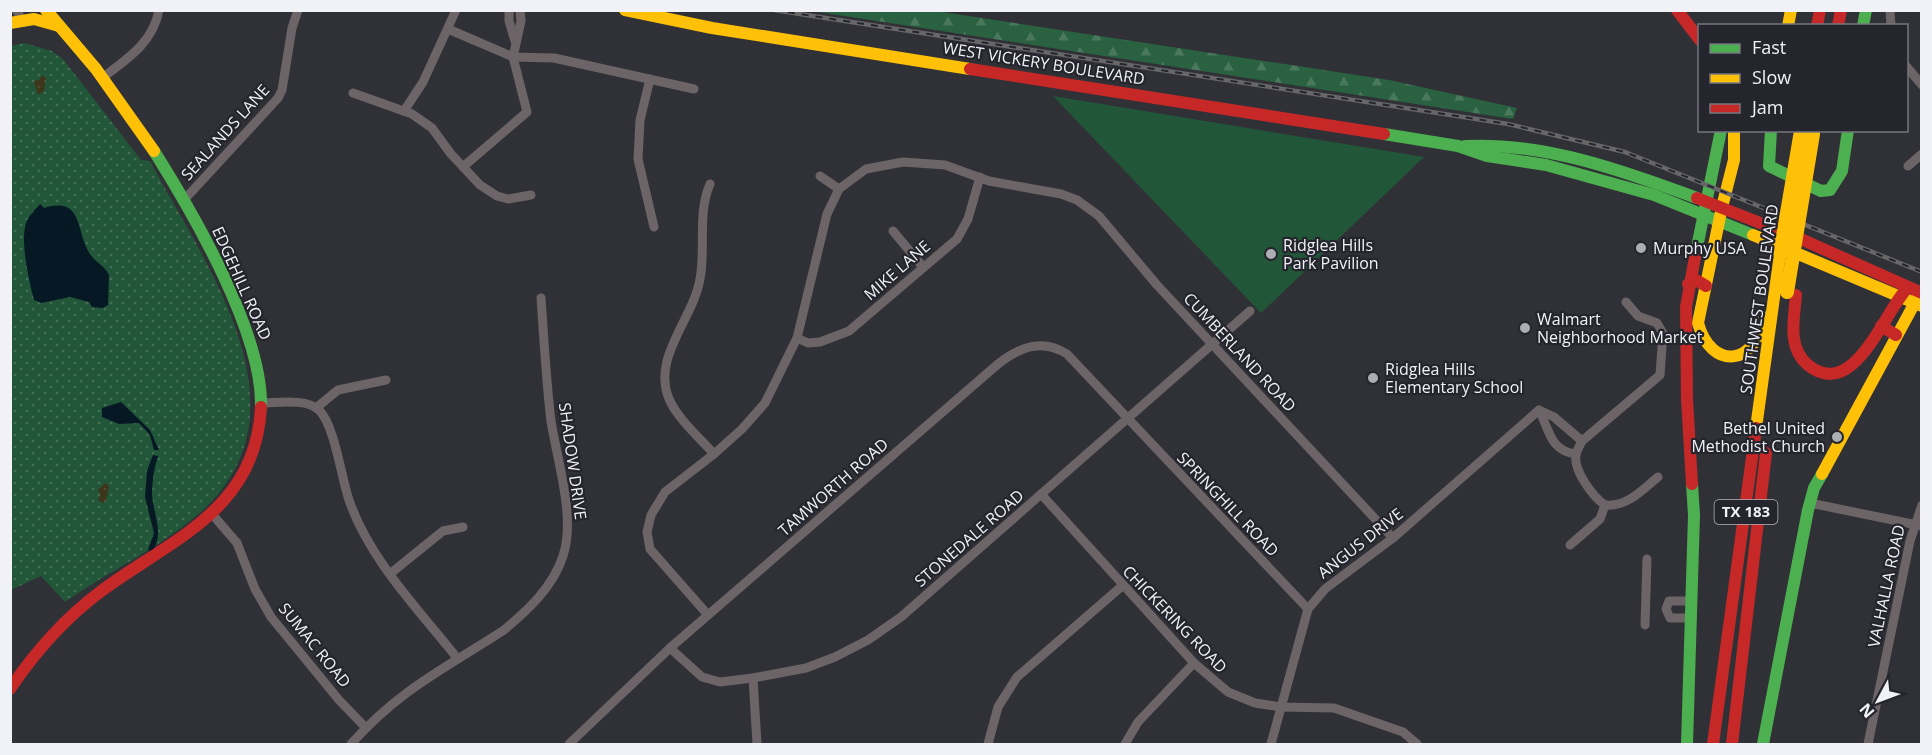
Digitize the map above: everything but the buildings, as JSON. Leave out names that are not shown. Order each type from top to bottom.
[{"type":"main road","name":"EDGEHILL ROAD","points":[[10,689],[24,666],[92,597],[176,544],[212,514],[234,486],[245,466],[256,437],[261,403],[255,355],[249,335],[202,233],[184,200],[102,78],[46,10]]},
{"type":"main road","name":"WEST VICKERY BOULEVARD","points":[[625,10],[723,30],[1458,147],[1487,156],[1574,173],[1704,206],[1898,297]]},
{"type":"main road","points":[[1677,10],[1698,37]]},
{"type":"main road","points":[[16,16],[62,27]]},
{"type":"main road","points":[[1687,744],[1694,515],[1687,399],[1686,307],[1688,284],[1721,132]]},
{"type":"main road","points":[[1734,132],[1734,160],[1698,322],[1701,339],[1714,352],[1733,357],[1746,351],[1759,337],[1774,279]]},
{"type":"main road","points":[[1771,132],[1769,165],[1821,191],[1830,190],[1842,171],[1848,132]]},
{"type":"main road","name":"SOUTHWEST BOULEVARD","points":[[1732,744],[1737,686],[1792,293],[1802,237],[1799,225],[1809,132]]},
{"type":"main road","name":"SOUTHWEST BOULEVARD","points":[[1713,744],[1774,279],[1774,259],[1780,254],[1809,132]]},
{"type":"main road","name":"WEST VICKERY BOULEVARD","points":[[1721,214],[1917,296]]},
{"type":"main road","points":[[1688,284],[1695,280],[1706,286]]},
{"type":"main road","points":[[1792,293],[1792,336],[1798,354],[1808,365],[1821,372],[1838,372],[1856,363],[1898,297],[1917,296]]},
{"type":"main road","points":[[1763,744],[1810,503],[1824,467],[1917,296]]},
{"type":"main road","points":[[1881,326],[1896,335]]},
{"type":"street","points":[[102,78],[145,43],[156,27],[159,10]]},
{"type":"street","name":"SEALANDS LANE","points":[[184,200],[278,98],[282,90],[292,28],[298,10]]},
{"type":"street","points":[[404,111],[423,82],[456,10]]},
{"type":"street","points":[[509,10],[509,21],[516,44]]},
{"type":"street","points":[[464,166],[527,112],[513,57],[521,21],[520,10]]},
{"type":"street","points":[[448,29],[513,57],[554,58],[694,89]]},
{"type":"street","points":[[1908,68],[1922,85]]},
{"type":"street","points":[[650,79],[640,120],[638,149],[654,227]]},
{"type":"street","points":[[353,93],[404,111],[432,128],[451,154],[480,185],[496,196],[508,199],[531,195]]},
{"type":"street","points":[[1908,166],[1922,154]]},
{"type":"street","name":"CUMBERLAND ROAD","points":[[839,189],[866,169],[903,162],[945,165],[980,177],[1061,194],[1077,200],[1099,216],[1212,344],[1393,538]]},
{"type":"street","points":[[708,615],[650,549],[647,532],[651,515],[665,492],[714,454],[765,403],[797,338],[827,214],[839,189],[820,176]]},
{"type":"street","name":"MIKE LANE","points":[[797,338],[808,343],[820,342],[849,331],[923,267],[962,232],[980,177]]},
{"type":"street","points":[[710,184],[703,200],[704,256],[700,282],[693,305],[666,360],[664,374],[670,402],[714,454]]},
{"type":"street","points":[[893,231],[923,267]]},
{"type":"street","name":"SHADOW DRIVE","points":[[351,744],[410,689],[504,630],[517,619],[550,583],[564,555],[567,531],[566,510],[551,420],[541,298]]},
{"type":"street","points":[[1626,302],[1638,316],[1657,323],[1663,333],[1660,375],[1582,441],[1576,454],[1576,462],[1592,496],[1605,505],[1615,506],[1629,501],[1658,477]]},
{"type":"street","name":"STONEDALE ROAD","points":[[670,648],[702,677],[720,682],[806,668],[835,657],[885,630],[1250,311]]},
{"type":"street","name":"TAMWORTH ROAD","points":[[568,744],[670,648],[998,364],[1022,349],[1043,345],[1059,349],[1127,419]]},
{"type":"street","points":[[316,408],[338,390],[386,380]]},
{"type":"street","points":[[261,403],[304,403],[316,408],[329,427],[350,504],[373,549],[457,658]]},
{"type":"street","points":[[1539,410],[1554,417],[1582,441]]},
{"type":"street","points":[[1539,410],[1556,447],[1565,453],[1576,454]]},
{"type":"street","name":"ANGUS DRIVE","points":[[1271,744],[1308,609],[1325,589],[1393,538],[1539,410]]},
{"type":"street","name":"SPRINGHILL ROAD","points":[[1127,419],[1308,609]]},
{"type":"street","name":"CHICKERING ROAD","points":[[1041,494],[1194,663],[1228,692],[1255,703],[1281,707],[1334,708],[1403,732],[1417,744]]},
{"type":"street","points":[[1810,503],[1918,525]]},
{"type":"street","points":[[1570,545],[1600,519],[1605,505]]},
{"type":"street","name":"VALHALLA ROAD","points":[[1868,744],[1922,505]]},
{"type":"street","name":"SUMAC ROAD","points":[[212,514],[237,543],[255,589],[271,618],[339,700],[366,728]]},
{"type":"street","points":[[391,573],[443,531],[463,527]]},
{"type":"street","points":[[1645,625],[1647,560]]},
{"type":"street","points":[[988,744],[998,707],[1017,677],[1122,586]]},
{"type":"street","points":[[1666,609],[1670,602],[1691,601]]},
{"type":"street","points":[[1646,606],[1666,609]]},
{"type":"street","points":[[1666,609],[1670,618],[1690,618]]},
{"type":"street","points":[[1125,744],[1138,722],[1194,663]]},
{"type":"street","points":[[753,678],[757,744]]},
{"type":"green space","points":[[812,11],[936,11],[1389,80],[1517,108],[1513,119]]},
{"type":"green space","points":[[24,43],[52,51],[63,59],[141,160],[150,161],[219,288],[238,334],[249,380],[249,425],[236,468],[205,508],[173,534],[65,602],[41,576],[11,590],[10,46]]},
{"type":"green space","points":[[1053,96],[1424,157],[1261,313]]},
{"type":"sand","points":[[42,75],[46,78],[44,91],[38,95],[34,81],[39,80]]},
{"type":"sand","points":[[105,483],[109,486],[106,501],[103,503],[98,500],[100,495],[98,490]]},
{"type":"water","points":[[40,204],[44,208],[57,206],[66,207],[72,211],[90,254],[109,275],[108,305],[103,308],[92,307],[89,302],[70,297],[41,303],[34,300],[26,261],[24,231],[27,220]]},
{"type":"water","points":[[121,402],[150,430],[159,450],[154,450],[150,435],[139,423],[119,424],[102,417],[102,408]]},
{"type":"water","points":[[153,455],[158,456],[152,494],[158,538],[152,551],[148,550],[154,533],[145,497],[147,471]]},
{"type":"railway","points":[[774,10],[1508,124],[1625,152],[1922,272]]},
{"type":"traffic: fast","points":[[1863,24],[1866,10]]},
{"type":"traffic: fast","points":[[1695,257],[1721,132]]},
{"type":"traffic: fast","points":[[1771,132],[1769,166],[1821,191],[1830,190],[1842,171],[1848,132]]},
{"type":"traffic: fast","points":[[1384,134],[1458,146],[1487,156],[1546,165],[1654,195],[1753,235]]},
{"type":"traffic: fast","points":[[1465,146],[1524,149],[1583,160],[1697,198]]},
{"type":"traffic: fast","points":[[154,151],[206,240],[223,274],[251,344],[259,377],[261,407]]},
{"type":"traffic: fast","points":[[1763,744],[1808,510],[1814,488],[1822,474]]},
{"type":"traffic: fast","points":[[1687,744],[1694,515],[1692,484]]},
{"type":"traffic: slow","points":[[46,10],[96,69],[154,151]]},
{"type":"traffic: slow","points":[[625,10],[712,28],[970,69]]},
{"type":"traffic: slow","points":[[1788,24],[1791,10]]},
{"type":"traffic: slow","points":[[10,23],[34,19],[59,26]]},
{"type":"traffic: slow","points":[[1722,207],[1734,160],[1734,132]]},
{"type":"traffic: slow","points":[[1780,254],[1801,132]]},
{"type":"traffic: slow","points":[[1787,292],[1813,134]]},
{"type":"traffic: slow","points":[[1722,207],[1698,323],[1704,339],[1713,349],[1723,355],[1733,356],[1743,353],[1752,345],[1759,333],[1763,317]]},
{"type":"traffic: slow","points":[[1753,235],[1922,306]]},
{"type":"traffic: slow","points":[[1756,428],[1780,254]]},
{"type":"traffic: slow","points":[[1822,474],[1918,297]]},
{"type":"traffic: jam","points":[[1677,10],[1698,37]]},
{"type":"traffic: jam","points":[[1817,24],[1820,10]]},
{"type":"traffic: jam","points":[[1838,24],[1841,10]]},
{"type":"traffic: jam","points":[[970,69],[1384,134]]},
{"type":"traffic: jam","points":[[1697,198],[1803,240],[1922,293]]},
{"type":"traffic: jam","points":[[1692,484],[1687,399],[1686,307],[1695,257]]},
{"type":"traffic: jam","points":[[1688,284],[1696,280],[1706,286]]},
{"type":"traffic: jam","points":[[1796,295],[1793,333],[1801,358],[1808,365],[1825,373],[1840,372],[1854,363],[1866,349],[1908,287]]},
{"type":"traffic: jam","points":[[1881,326],[1896,335]]},
{"type":"traffic: jam","points":[[10,689],[40,649],[74,613],[127,573],[181,538],[227,497],[244,472],[256,443],[261,407]]},
{"type":"traffic: jam","points":[[1713,744],[1756,428]]},
{"type":"traffic: jam","points":[[1732,744],[1766,453]]},
{"type":"place","name":"Murphy USA","points":[[1641,248]]},
{"type":"place","name":"Ridglea Hills Park Pavilion","points":[[1271,254]]},
{"type":"place","name":"Walmart Neighborhood Market","points":[[1525,328]]},
{"type":"place","name":"Ridglea Hills Elementary School","points":[[1373,378]]},
{"type":"place","name":"Bethel United Methodist Church","points":[[1837,437]]}]
